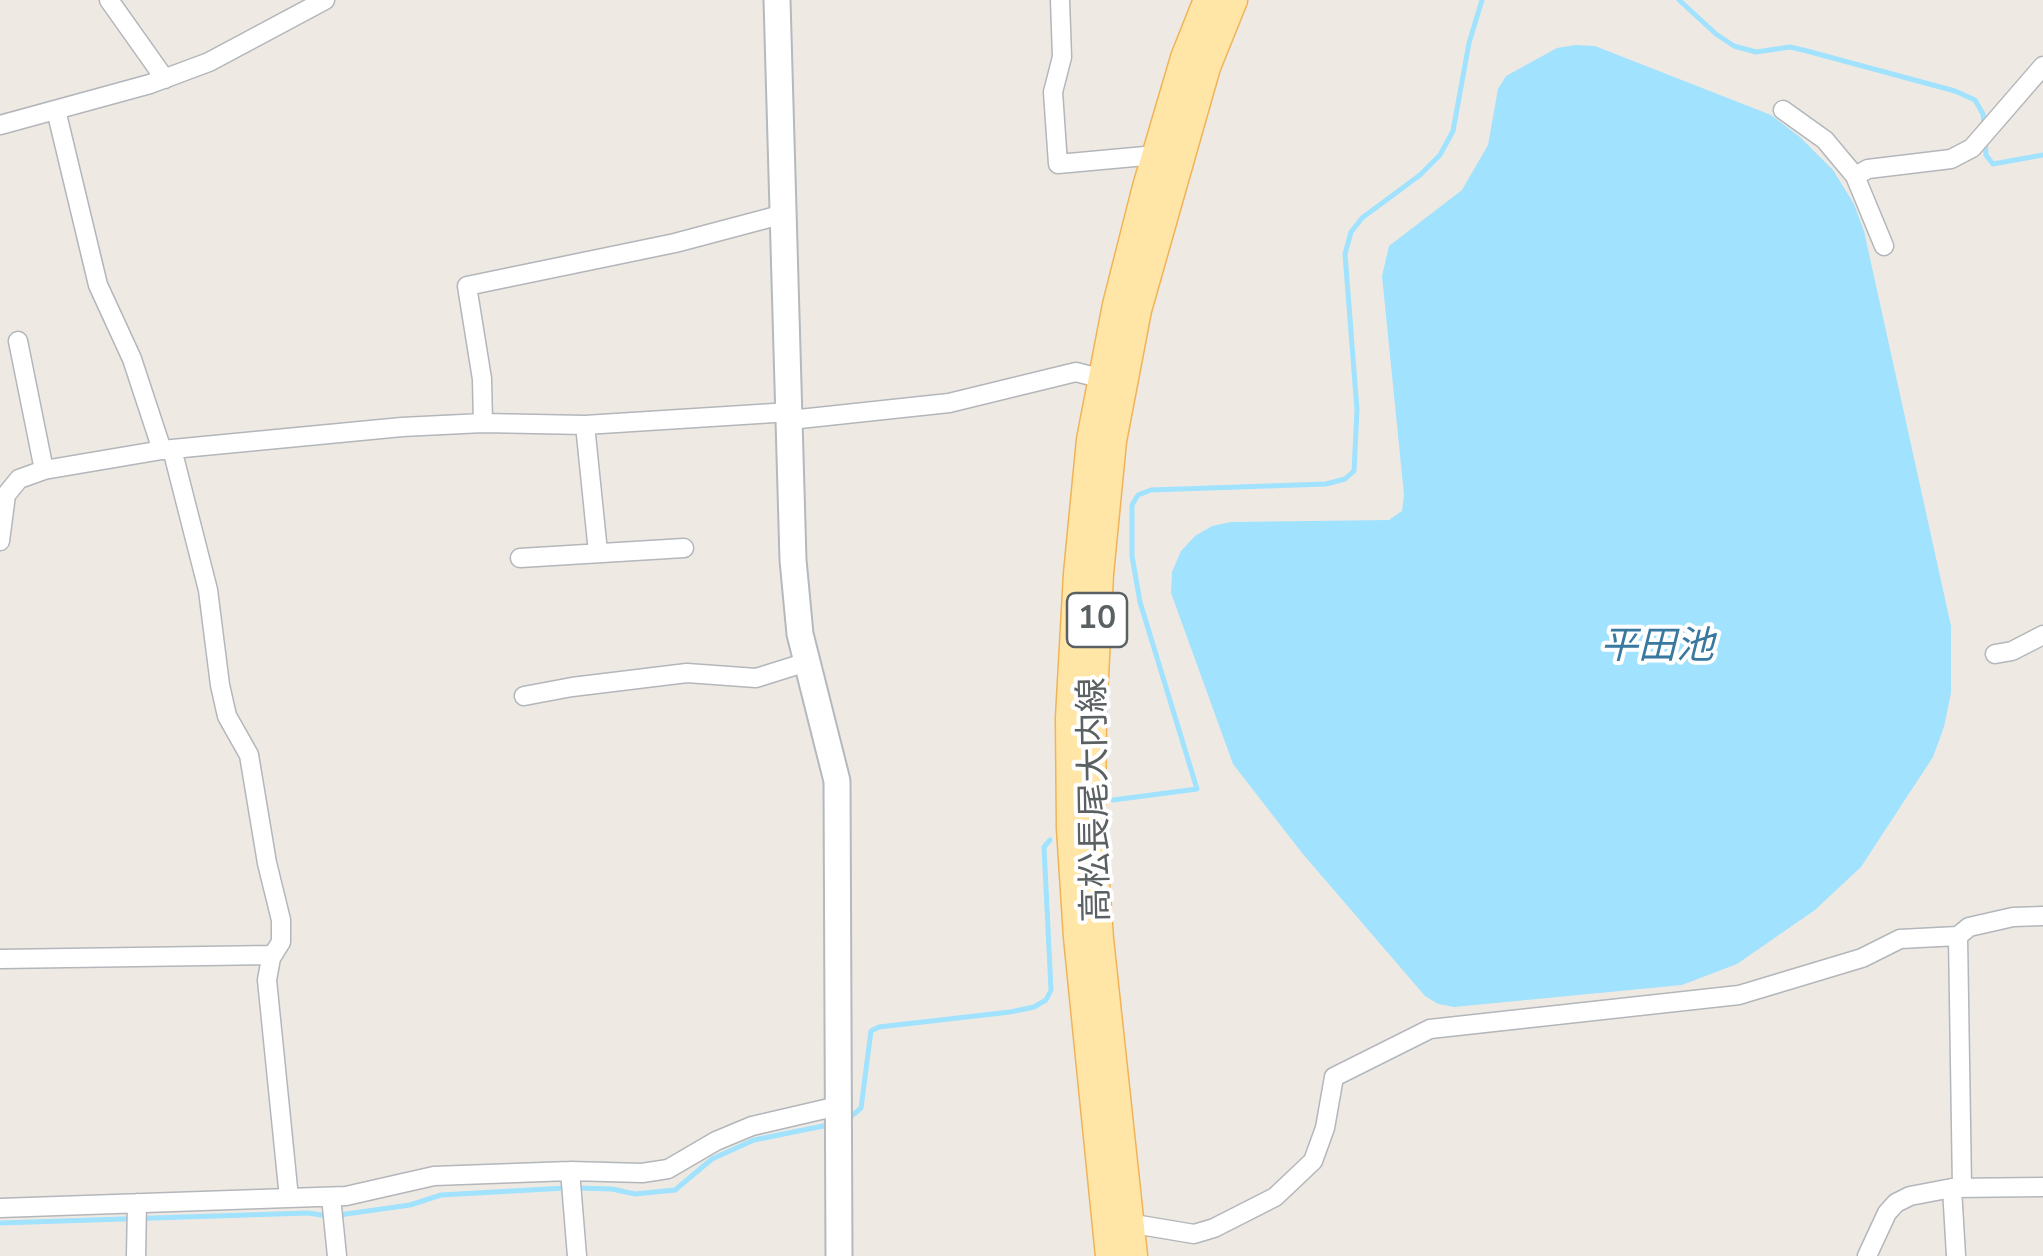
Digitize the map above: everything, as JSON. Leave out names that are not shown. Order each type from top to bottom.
[{"type":"main road","name":"高松長尾大内線","points":[[1110,1256],[1071,828],[1070,736],[1078,574],[1091,440],[1121,288],[1185,58],[1208,0]]},
{"type":"main road","name":"高松長尾大内線","points":[[1133,1256],[1120,1221],[1091,826],[1099,574],[1112,441],[1137,310],[1201,85],[1233,0]]},
{"type":"street","points":[[108,0],[165,78]]},
{"type":"street","points":[[0,125],[210,62],[325,0]]},
{"type":"street","points":[[777,0],[794,560],[800,634],[837,781],[839,1256]]},
{"type":"street","points":[[1060,0],[1062,57],[1054,92],[1058,164],[1156,154]]},
{"type":"street","points":[[1855,176],[1868,169],[1951,159],[1972,148],[2043,66]]},
{"type":"street","points":[[56,110],[98,285],[132,358],[167,450],[208,590],[228,716],[249,755],[281,920],[281,942],[273,955],[267,980],[289,1198]]},
{"type":"street","points":[[1782,110],[1825,140],[1855,176],[1884,246]]},
{"type":"street","points":[[483,423],[482,379],[467,286],[674,243],[784,214]]},
{"type":"street","points":[[18,342],[44,470]]},
{"type":"street","points":[[0,541],[6,495],[19,479],[44,470],[167,450],[402,427],[483,423],[586,425],[790,416],[949,403],[1076,372],[1103,379]]},
{"type":"street","points":[[586,425],[598,552]]},
{"type":"street","points":[[520,558],[684,548]]},
{"type":"street","points":[[1995,654],[2012,651],[2043,635]]},
{"type":"street","points":[[524,696],[572,686],[688,673],[756,678],[807,662]]},
{"type":"street","points":[[1120,1221],[1194,1234],[1275,1198],[1313,1161],[1325,1128],[1334,1077],[1430,1029],[1738,995],[1862,958],[1900,939],[1958,936],[1969,926],[2013,917],[2043,916]]},
{"type":"street","points":[[1956,1256],[1958,936]]},
{"type":"street","points":[[0,959],[273,955]]},
{"type":"street","points":[[0,1208],[331,1197],[434,1176],[570,1171],[642,1173],[668,1168],[752,1126],[838,1106]]},
{"type":"street","points":[[570,1171],[577,1256]]},
{"type":"street","points":[[1867,1256],[1878,1228],[1896,1203],[1910,1196],[1957,1188],[2043,1186]]},
{"type":"street","points":[[331,1197],[337,1256]]},
{"type":"street","points":[[136,1256],[137,1204]]},
{"type":"water","name":"平田池","points":[[1595,46],[1771,115],[1833,170],[1854,204],[1864,231],[1951,626],[1951,693],[1933,757],[1861,867],[1815,910],[1737,964],[1682,985],[1454,1007],[1425,996],[1302,853],[1233,764],[1171,593],[1172,572],[1181,551],[1212,526],[1231,522],[1389,520],[1402,511],[1404,495],[1382,276],[1389,246],[1462,190],[1488,145],[1498,89],[1506,76],[1557,48]]},
{"type":"waterway","points":[[1113,800],[1197,789],[1140,602],[1132,556],[1132,505],[1138,495],[1151,490],[1326,484],[1345,479],[1354,471],[1357,410],[1345,254],[1351,232],[1362,218],[1420,175],[1440,155],[1453,131],[1469,43],[1482,0]]},
{"type":"waterway","points":[[1679,0],[1734,46],[1756,52],[1790,47],[1955,91],[1975,100],[1984,123]]},
{"type":"waterway","points":[[1985,139],[1986,155],[1993,164],[2043,155]]},
{"type":"waterway","points":[[848,1119],[861,1108],[871,1031],[1010,1012],[1046,1000],[1051,990],[1044,847],[1050,840]]},
{"type":"waterway","points":[[577,1188],[635,1194],[675,1190],[712,1159],[754,1140],[828,1125]]},
{"type":"waterway","points":[[339,1215],[410,1205],[441,1195],[566,1188]]},
{"type":"waterway","points":[[0,1223],[308,1213],[328,1216]]}]
